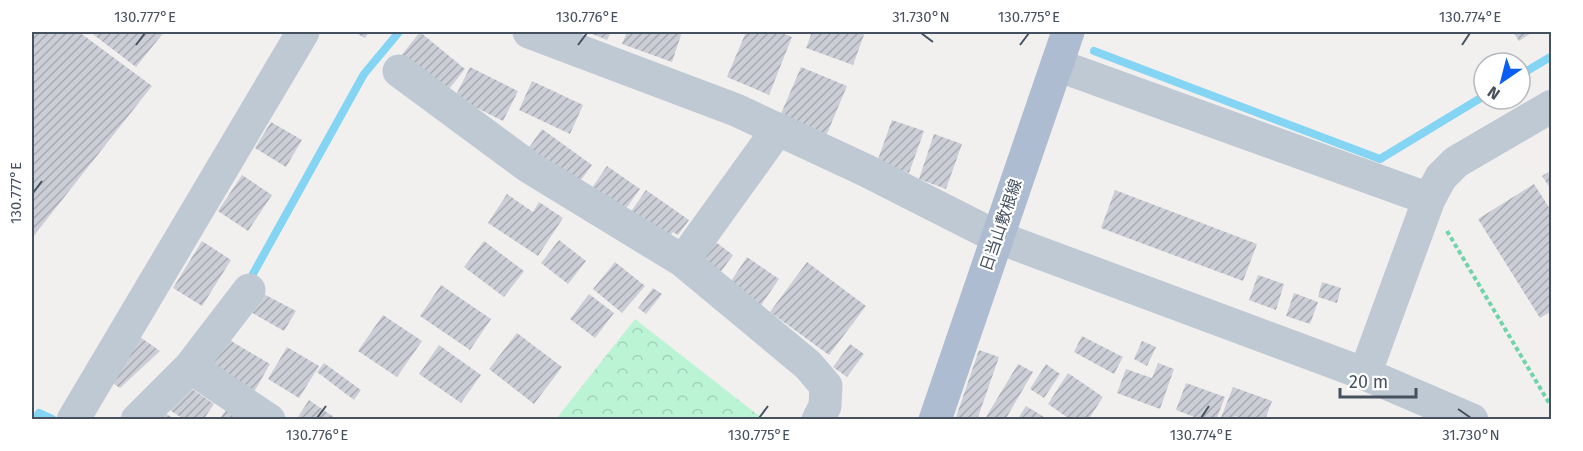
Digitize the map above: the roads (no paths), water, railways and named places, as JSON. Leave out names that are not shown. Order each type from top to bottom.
[{"type":"main road","name":"日当山敷根線","points":[[934,420],[1068,32]]},
{"type":"street","points":[[73,420],[303,32]]},
{"type":"street","points":[[529,32],[736,110],[997,237],[1365,374],[1472,420]]},
{"type":"street","points":[[1057,64],[1428,199]]},
{"type":"street","points":[[399,71],[529,167],[682,261],[808,365],[826,386],[825,406],[818,420]]},
{"type":"street","points":[[1365,374],[1428,199],[1441,177],[1456,162],[1551,105]]},
{"type":"street","points":[[682,261],[778,129]]},
{"type":"street","points":[[137,420],[189,367],[249,290]]},
{"type":"street","points":[[189,367],[269,420]]},
{"type":"waterway","points":[[249,281],[364,74],[399,32]]},
{"type":"waterway","points":[[1094,51],[1380,159],[1472,103]]},
{"type":"waterway","points":[[1532,68],[1552,56]]},
{"type":"waterway","points":[[35,420],[39,413],[52,419]]}]
